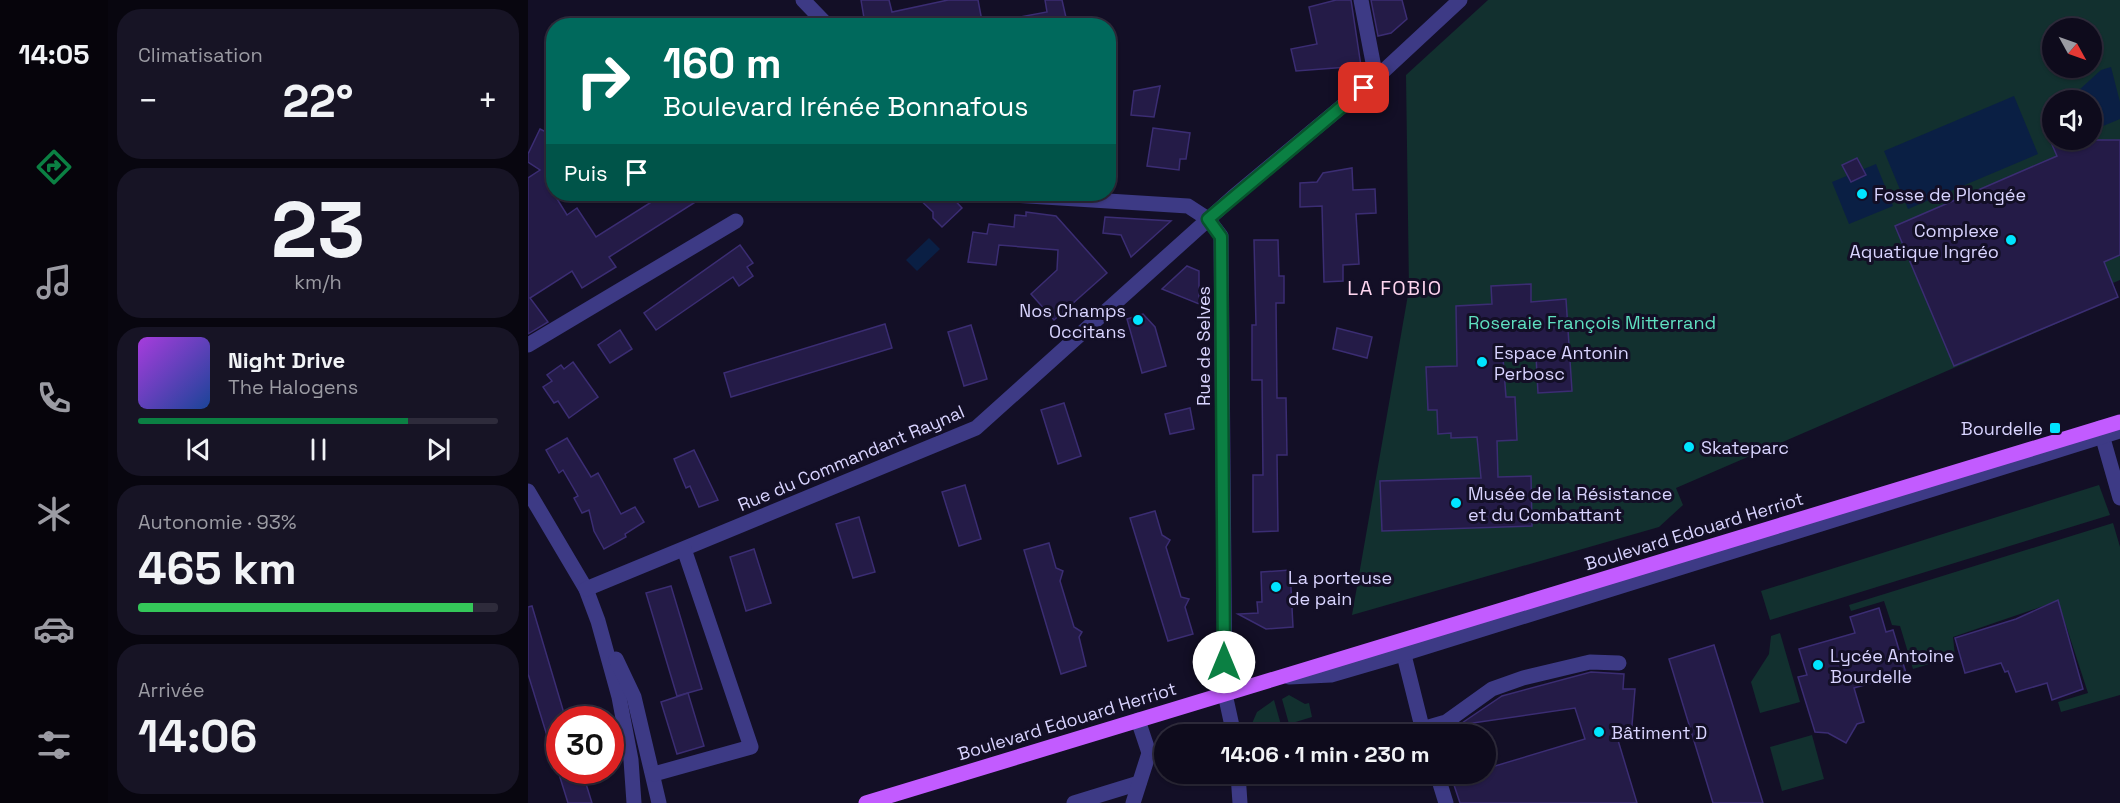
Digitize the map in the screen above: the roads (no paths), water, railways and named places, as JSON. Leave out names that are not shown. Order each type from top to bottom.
[{"type":"main road","name":"Boulevard Edouard Herriot","points":[[866,803],[1280,677],[1402,648],[2101,432],[2120,422]]},
{"type":"street","points":[[803,0],[820,18]]},
{"type":"street","points":[[1360,0],[1376,78]]},
{"type":"street","name":"Rue du Commandant Raynal","points":[[586,590],[976,428],[1208,219],[1376,78],[1460,0]]},
{"type":"street","points":[[1108,201],[1188,206],[1208,219]]},
{"type":"street","name":"Rue de Selves","points":[[1208,219],[1221,237],[1225,694],[1232,724]]},
{"type":"street","points":[[528,345],[736,221]]},
{"type":"street","name":"Boulevard Edouard Herriot","points":[[2101,432],[2120,430]]},
{"type":"street","points":[[2101,432],[2120,498]]},
{"type":"street","points":[[528,491],[586,590],[634,697],[659,803]]},
{"type":"street","points":[[654,774],[751,747],[684,549]]},
{"type":"street","points":[[598,621],[619,697],[631,759],[634,803]]},
{"type":"street","points":[[1402,648],[1421,724]]},
{"type":"street","points":[[1441,724],[1492,689],[1523,678],[1590,663],[1619,663]]},
{"type":"street","points":[[1133,803],[1149,753],[1138,720]]},
{"type":"street","points":[[1074,803],[1139,783]]},
{"type":"street","points":[[1239,784],[1240,803]]},
{"type":"street","points":[[1440,784],[1446,803]]},
{"type":"water","points":[[2111,67],[2120,102],[2120,119],[2102,126],[2102,90],[2079,90],[2092,78],[2102,78],[2102,70]]},
{"type":"water","points":[[2014,96],[2038,154],[1908,209],[1884,151]]},
{"type":"water","name":"Fosse de Plongée","points":[[1876,164],[1893,206],[1849,224],[1832,182]]},
{"type":"water","points":[[929,238],[940,249],[917,271],[906,260]]},
{"type":"place","name":"Fosse de Plongée","points":[[1862,194]]},
{"type":"place","name":"Complexe Aquatique Ingréo","points":[[2011,240]]},
{"type":"place","name":"Nos Champs Occitans","points":[[1138,320]]},
{"type":"place","name":"Espace Antonin Perbosc","points":[[1482,362]]},
{"type":"place","name":"Bourdelle","points":[[2055,428]]},
{"type":"place","name":"Skateparc","points":[[1689,447]]},
{"type":"place","name":"Musée de la Résistance et du Combattant","points":[[1456,503]]},
{"type":"place","name":"La porteuse de pain","points":[[1276,587]]},
{"type":"place","name":"Lycée Antoine Bourdelle","points":[[1818,665]]},
{"type":"place","name":"Bâtiment D","points":[[1599,732]]},
{"type":"district","name":"LA FOBIO","points":[[1395,288]]},
{"type":"park label","name":"Roseraie François Mitterrand","points":[[1592,322]]}]
